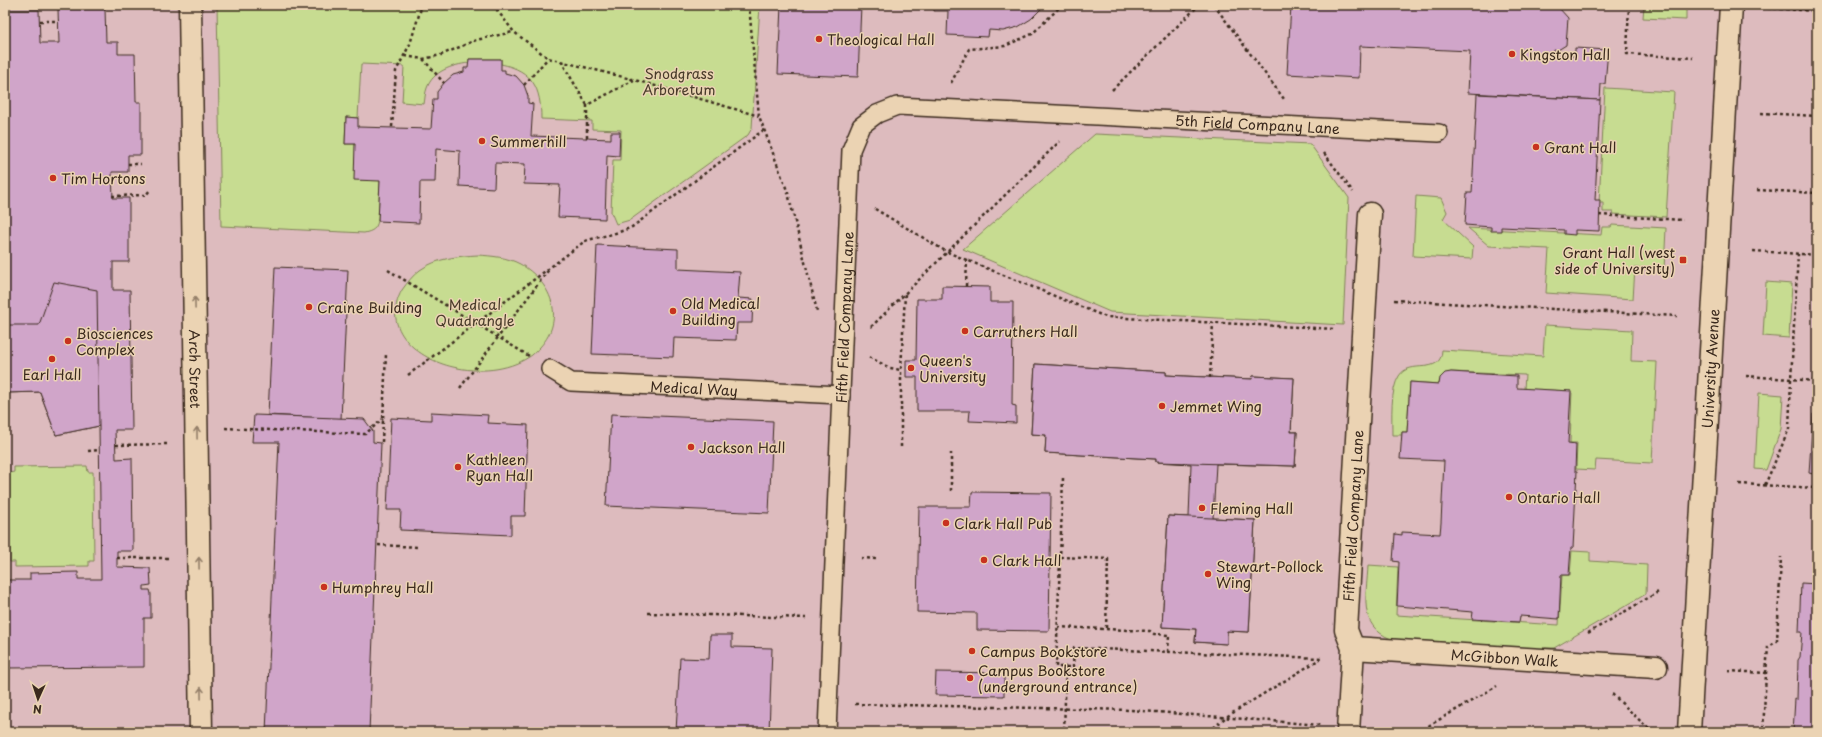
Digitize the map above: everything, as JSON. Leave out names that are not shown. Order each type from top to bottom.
[{"type":"street","name":"Arch Street","points":[[190,5],[201,732]]},
{"type":"street","name":"University Avenue","points":[[1689,732],[1731,5]]},
{"type":"street","points":[[1365,298],[1370,214]]},
{"type":"street","name":"Fifth Field Company Lane","points":[[1349,730],[1353,648],[1346,630],[1365,298]]},
{"type":"street","name":"McGibbon Walk","points":[[1353,648],[1656,666]]},
{"type":"lane","name":"Fifth Field Company Lane","points":[[827,732],[851,150],[860,126],[877,114],[897,106],[1081,115]]},
{"type":"lane","name":"5th Field Company Lane","points":[[1081,115],[1439,133]]},
{"type":"lane","name":"Medical Way","points":[[550,369],[571,382],[841,395]]},
{"type":"path","points":[[392,127],[396,71],[405,56],[422,5]]},
{"type":"path","points":[[493,5],[514,32],[548,58],[635,80],[759,116]]},
{"type":"path","points":[[749,5],[759,116],[788,193],[818,315]]},
{"type":"path","points":[[937,108],[969,49],[1005,46],[1032,34],[1062,5]]},
{"type":"path","points":[[842,355],[947,252],[1081,115],[1199,5]]},
{"type":"path","points":[[1629,5],[1627,54],[1693,58]]},
{"type":"path","points":[[1768,8],[1817,11]]},
{"type":"path","points":[[40,21],[59,20]]},
{"type":"path","points":[[405,56],[423,59],[440,55],[476,40],[514,32]]},
{"type":"path","points":[[524,85],[548,58]]},
{"type":"path","points":[[423,59],[444,83]]},
{"type":"path","points":[[561,61],[587,105],[587,138]]},
{"type":"path","points":[[587,105],[635,80]]},
{"type":"path","points":[[1762,112],[1817,116]]},
{"type":"path","points":[[408,375],[585,241],[604,235],[618,233],[632,227],[765,129]]},
{"type":"path","points":[[128,164],[141,164]]},
{"type":"path","points":[[112,196],[146,195],[150,190]]},
{"type":"path","points":[[1757,190],[1817,193]]},
{"type":"path","points":[[849,193],[947,252],[1106,317],[1364,331]]},
{"type":"path","points":[[1599,215],[1683,220]]},
{"type":"path","points":[[1753,251],[1817,255]]},
{"type":"path","points":[[1765,485],[1789,429],[1798,254]]},
{"type":"path","points":[[966,286],[967,259]]},
{"type":"path","points":[[460,388],[553,264]]},
{"type":"path","points":[[388,270],[550,369]]},
{"type":"path","points":[[901,447],[901,370],[905,293]]},
{"type":"path","points":[[1365,298],[1677,316]]},
{"type":"path","points":[[1210,378],[1213,323]]},
{"type":"path","points":[[868,350],[869,357],[890,368],[901,370]]},
{"type":"path","points":[[382,442],[386,354]]},
{"type":"path","points":[[1746,376],[1817,381]]},
{"type":"path","points":[[220,428],[365,434],[383,419]]},
{"type":"path","points":[[116,445],[173,444]]},
{"type":"path","points":[[88,450],[99,450]]},
{"type":"path","points":[[951,453],[951,491]]},
{"type":"path","points":[[1063,478],[1056,666],[1073,667],[1074,648],[1321,658]]},
{"type":"path","points":[[1739,484],[1817,488]]},
{"type":"path","points":[[378,544],[419,547]]},
{"type":"path","points":[[1060,557],[1108,559],[1106,628]]},
{"type":"path","points":[[1763,732],[1768,646],[1777,641],[1781,557]]},
{"type":"path","points":[[117,558],[175,558]]},
{"type":"path","points":[[860,558],[878,559]]},
{"type":"path","points":[[648,613],[813,618]]},
{"type":"path","points":[[1058,627],[1150,631],[1154,634],[1169,635],[1168,652]]},
{"type":"path","points":[[1209,732],[1226,717],[1321,658],[1353,648]]},
{"type":"path","points":[[1578,662],[1652,732]]},
{"type":"path","points":[[1064,732],[1066,708],[1066,667]]},
{"type":"path","points":[[1728,671],[1766,673]]},
{"type":"path","points":[[854,704],[1131,710],[1226,717],[1349,730]]},
{"type":"shaded area","name":"Queen's University","points":[[5,5],[1817,5],[1817,732],[5,732]]},
{"type":"green space","name":"Snodgrass Arboretum","points":[[217,5],[760,5],[752,128],[748,135],[630,220],[616,224],[611,212],[613,160],[620,160],[621,130],[592,129],[592,121],[541,119],[539,98],[533,82],[521,71],[501,64],[501,59],[469,59],[469,63],[456,65],[438,73],[430,82],[426,90],[424,104],[402,102],[404,66],[361,64],[358,118],[346,117],[345,144],[355,144],[380,181],[378,221],[375,228],[364,233],[221,226]]},
{"type":"green space","points":[[1644,5],[1686,5],[1686,20],[1643,18]]},
{"type":"green space","points":[[1605,88],[1674,92],[1666,217],[1613,214],[1613,212],[1603,212],[1603,203],[1599,203]]},
{"type":"green space","points":[[1095,134],[1310,144],[1349,198],[1343,325],[1110,312],[963,249]]},
{"type":"green space","points":[[1416,196],[1441,198],[1447,212],[1443,219],[1473,247],[1472,259],[1413,256]]},
{"type":"green space","points":[[1612,225],[1666,228],[1664,270],[1635,268],[1633,299],[1546,293],[1549,249],[1489,246],[1468,228],[1601,235],[1602,227],[1611,227]]},
{"type":"green space","name":"Medical Quadrangle","points":[[478,255],[505,258],[520,264],[531,271],[547,290],[553,312],[552,324],[548,336],[532,355],[520,362],[492,370],[472,370],[453,367],[427,357],[406,340],[399,329],[396,317],[396,304],[402,290],[420,270],[441,260]]},
{"type":"green space","points":[[1766,282],[1792,284],[1789,338],[1763,336]]},
{"type":"green space","points":[[1545,325],[1632,330],[1631,361],[1657,362],[1652,463],[1596,460],[1595,470],[1576,469],[1577,443],[1570,443],[1572,391],[1524,389],[1525,375],[1451,372],[1443,376],[1439,384],[1410,382],[1407,432],[1402,432],[1402,435],[1392,435],[1392,404],[1394,389],[1399,376],[1404,371],[1410,368],[1436,363],[1440,358],[1442,350],[1543,356]]},
{"type":"green space","points":[[1759,393],[1783,395],[1781,429],[1766,470],[1755,469]]},
{"type":"green space","points":[[87,466],[88,472],[93,472],[94,561],[89,561],[89,566],[15,567],[15,562],[10,562],[9,473],[14,472],[14,467]]},
{"type":"green space","points":[[1572,551],[1590,552],[1590,561],[1647,565],[1646,594],[1554,648],[1545,649],[1391,639],[1380,633],[1373,626],[1366,608],[1368,565],[1398,567],[1396,615],[1559,625],[1562,575],[1570,575]]},
{"type":"building","name":"Theological Hall","points":[[781,5],[861,5],[858,77],[778,74]]},
{"type":"building","name":"Theological Hall","points":[[934,5],[1045,5],[1031,19],[1018,27],[1003,31],[989,30],[988,37],[947,35],[948,11],[934,11]]},
{"type":"building","name":"Kingston Hall","points":[[1291,5],[1550,5],[1550,7],[1559,8],[1568,18],[1566,45],[1558,50],[1554,50],[1553,56],[1575,56],[1575,48],[1608,50],[1605,84],[1601,84],[1600,100],[1468,93],[1470,51],[1360,46],[1359,78],[1287,74]]},
{"type":"building","name":"Biosciences Complex","points":[[58,9],[105,9],[106,42],[118,42],[118,54],[135,54],[136,102],[141,102],[141,155],[128,155],[128,172],[112,172],[113,198],[129,198],[129,262],[113,262],[113,290],[130,290],[132,430],[115,430],[116,459],[132,458],[133,551],[117,551],[117,567],[150,568],[151,585],[144,586],[144,590],[150,590],[151,594],[151,618],[144,618],[144,667],[5,668],[5,580],[30,580],[30,573],[78,572],[78,579],[101,579],[99,426],[56,435],[40,392],[5,393],[5,10],[39,10],[40,43],[59,43]]},
{"type":"building","name":"Summerhill","points":[[469,59],[501,59],[501,70],[505,70],[505,73],[516,76],[524,85],[528,96],[528,103],[533,104],[531,136],[611,139],[611,132],[620,132],[619,156],[607,155],[605,219],[558,217],[560,185],[524,184],[525,164],[495,163],[494,188],[459,186],[460,151],[436,149],[435,182],[420,182],[419,223],[378,221],[380,181],[354,180],[355,144],[345,144],[346,117],[358,118],[358,127],[431,129],[433,99],[437,99],[437,92],[453,75],[464,72],[464,68],[468,68]]},
{"type":"building","name":"Grant Hall","points":[[1477,94],[1600,100],[1595,200],[1600,200],[1599,231],[1575,230],[1575,235],[1564,234],[1564,230],[1501,227],[1501,231],[1491,231],[1491,227],[1465,225],[1467,193],[1472,193]]},
{"type":"building","name":"Old Medical Building","points":[[597,245],[678,249],[678,269],[740,272],[738,298],[753,299],[752,323],[737,323],[736,340],[674,338],[673,357],[592,354]]},
{"type":"building","name":"Craine Building","points":[[275,267],[348,270],[341,419],[268,415]]},
{"type":"building","name":"Earl Hall","points":[[54,282],[97,290],[99,426],[56,435],[40,392],[5,393],[5,325],[39,325]]},
{"type":"building","name":"Carruthers Hall","points":[[942,286],[990,287],[990,302],[1013,302],[1012,405],[1016,406],[1016,423],[969,421],[970,411],[917,411],[917,377],[906,377],[906,360],[916,360],[917,299],[942,299]]},
{"type":"building","name":"Fleming Hall","points":[[1035,364],[1166,372],[1166,375],[1184,376],[1252,379],[1253,376],[1294,378],[1291,432],[1297,432],[1295,466],[1216,464],[1213,518],[1255,520],[1249,632],[1227,631],[1227,644],[1195,642],[1196,629],[1162,627],[1168,516],[1189,517],[1191,464],[1156,462],[1156,459],[1045,453],[1046,435],[1031,434]]},
{"type":"building","name":"Fleming Hall","points":[[1035,364],[1166,372],[1166,375],[1184,376],[1252,379],[1253,376],[1294,378],[1291,432],[1297,432],[1295,466],[1156,462],[1156,459],[1045,453],[1046,435],[1031,434]]},
{"type":"building","name":"Ontario Hall","points":[[1451,372],[1517,376],[1517,388],[1571,391],[1568,443],[1576,444],[1575,471],[1577,471],[1573,548],[1571,548],[1569,575],[1561,575],[1559,619],[1520,616],[1519,622],[1472,619],[1473,612],[1397,606],[1399,562],[1393,561],[1395,534],[1402,535],[1402,532],[1440,534],[1441,523],[1444,461],[1400,459],[1402,432],[1407,432],[1410,382],[1439,384],[1440,378],[1445,373]]},
{"type":"building","name":"Kathleen Ryan Hall","points":[[431,412],[488,415],[487,423],[528,425],[525,516],[511,516],[511,535],[400,530],[401,510],[387,510],[391,418],[431,420]]},
{"type":"building","points":[[1817,413],[1817,475],[1809,473],[1813,414]]},
{"type":"building","name":"Jackson Hall","points":[[611,414],[773,421],[769,513],[606,506]]},
{"type":"building","name":"Humphrey Hall","points":[[254,415],[364,419],[373,431],[373,442],[381,443],[369,732],[266,732],[279,442],[252,442]]},
{"type":"building","name":"Clark Hall","points":[[972,492],[1051,493],[1049,631],[977,630],[977,613],[917,612],[919,507],[971,507]]},
{"type":"building","name":"Stewart-Pollock Wing","points":[[1168,516],[1255,520],[1249,632],[1227,631],[1227,644],[1195,642],[1196,629],[1162,627]]},
{"type":"building","points":[[1801,583],[1817,584],[1817,732],[1793,732],[1795,699],[1797,700],[1798,660],[1800,657],[1802,632],[1799,632]]},
{"type":"building","points":[[710,635],[732,635],[732,647],[772,648],[769,732],[676,732],[680,658],[709,659]]},
{"type":"building","name":"Campus Bookstore (underground entrance)","points":[[936,672],[1004,673],[1004,696],[935,695]]},
{"type":"place","name":"Theological Hall","points":[[819,39]]},
{"type":"place","name":"Kingston Hall","points":[[1512,54]]},
{"type":"place","name":"Summerhill","points":[[482,141]]},
{"type":"place","name":"Grant Hall","points":[[1536,147]]},
{"type":"place","name":"Tim Hortons","points":[[53,178]]},
{"type":"place","name":"Grant Hall (west side of University)","points":[[1683,260]]},
{"type":"place","name":"Craine Building","points":[[309,307]]},
{"type":"place","name":"Old Medical Building","points":[[673,311]]},
{"type":"place","name":"Carruthers Hall","points":[[965,331]]},
{"type":"place","name":"Biosciences Complex","points":[[68,341]]},
{"type":"place","name":"Earl Hall","points":[[52,359]]},
{"type":"place","name":"Queen's University","points":[[911,368]]},
{"type":"place","name":"Jemmet Wing","points":[[1162,406]]},
{"type":"place","name":"Jackson Hall","points":[[691,447]]},
{"type":"place","name":"Kathleen Ryan Hall","points":[[458,467]]},
{"type":"place","name":"Ontario Hall","points":[[1509,497]]},
{"type":"place","name":"Fleming Hall","points":[[1202,508]]},
{"type":"place","name":"Clark Hall Pub","points":[[946,523]]},
{"type":"place","name":"Clark Hall","points":[[984,560]]},
{"type":"place","name":"Stewart-Pollock Wing","points":[[1208,574]]},
{"type":"place","name":"Humphrey Hall","points":[[324,587]]},
{"type":"place","name":"Campus Bookstore","points":[[972,651]]},
{"type":"place","name":"Campus Bookstore (underground entrance)","points":[[970,678]]}]
